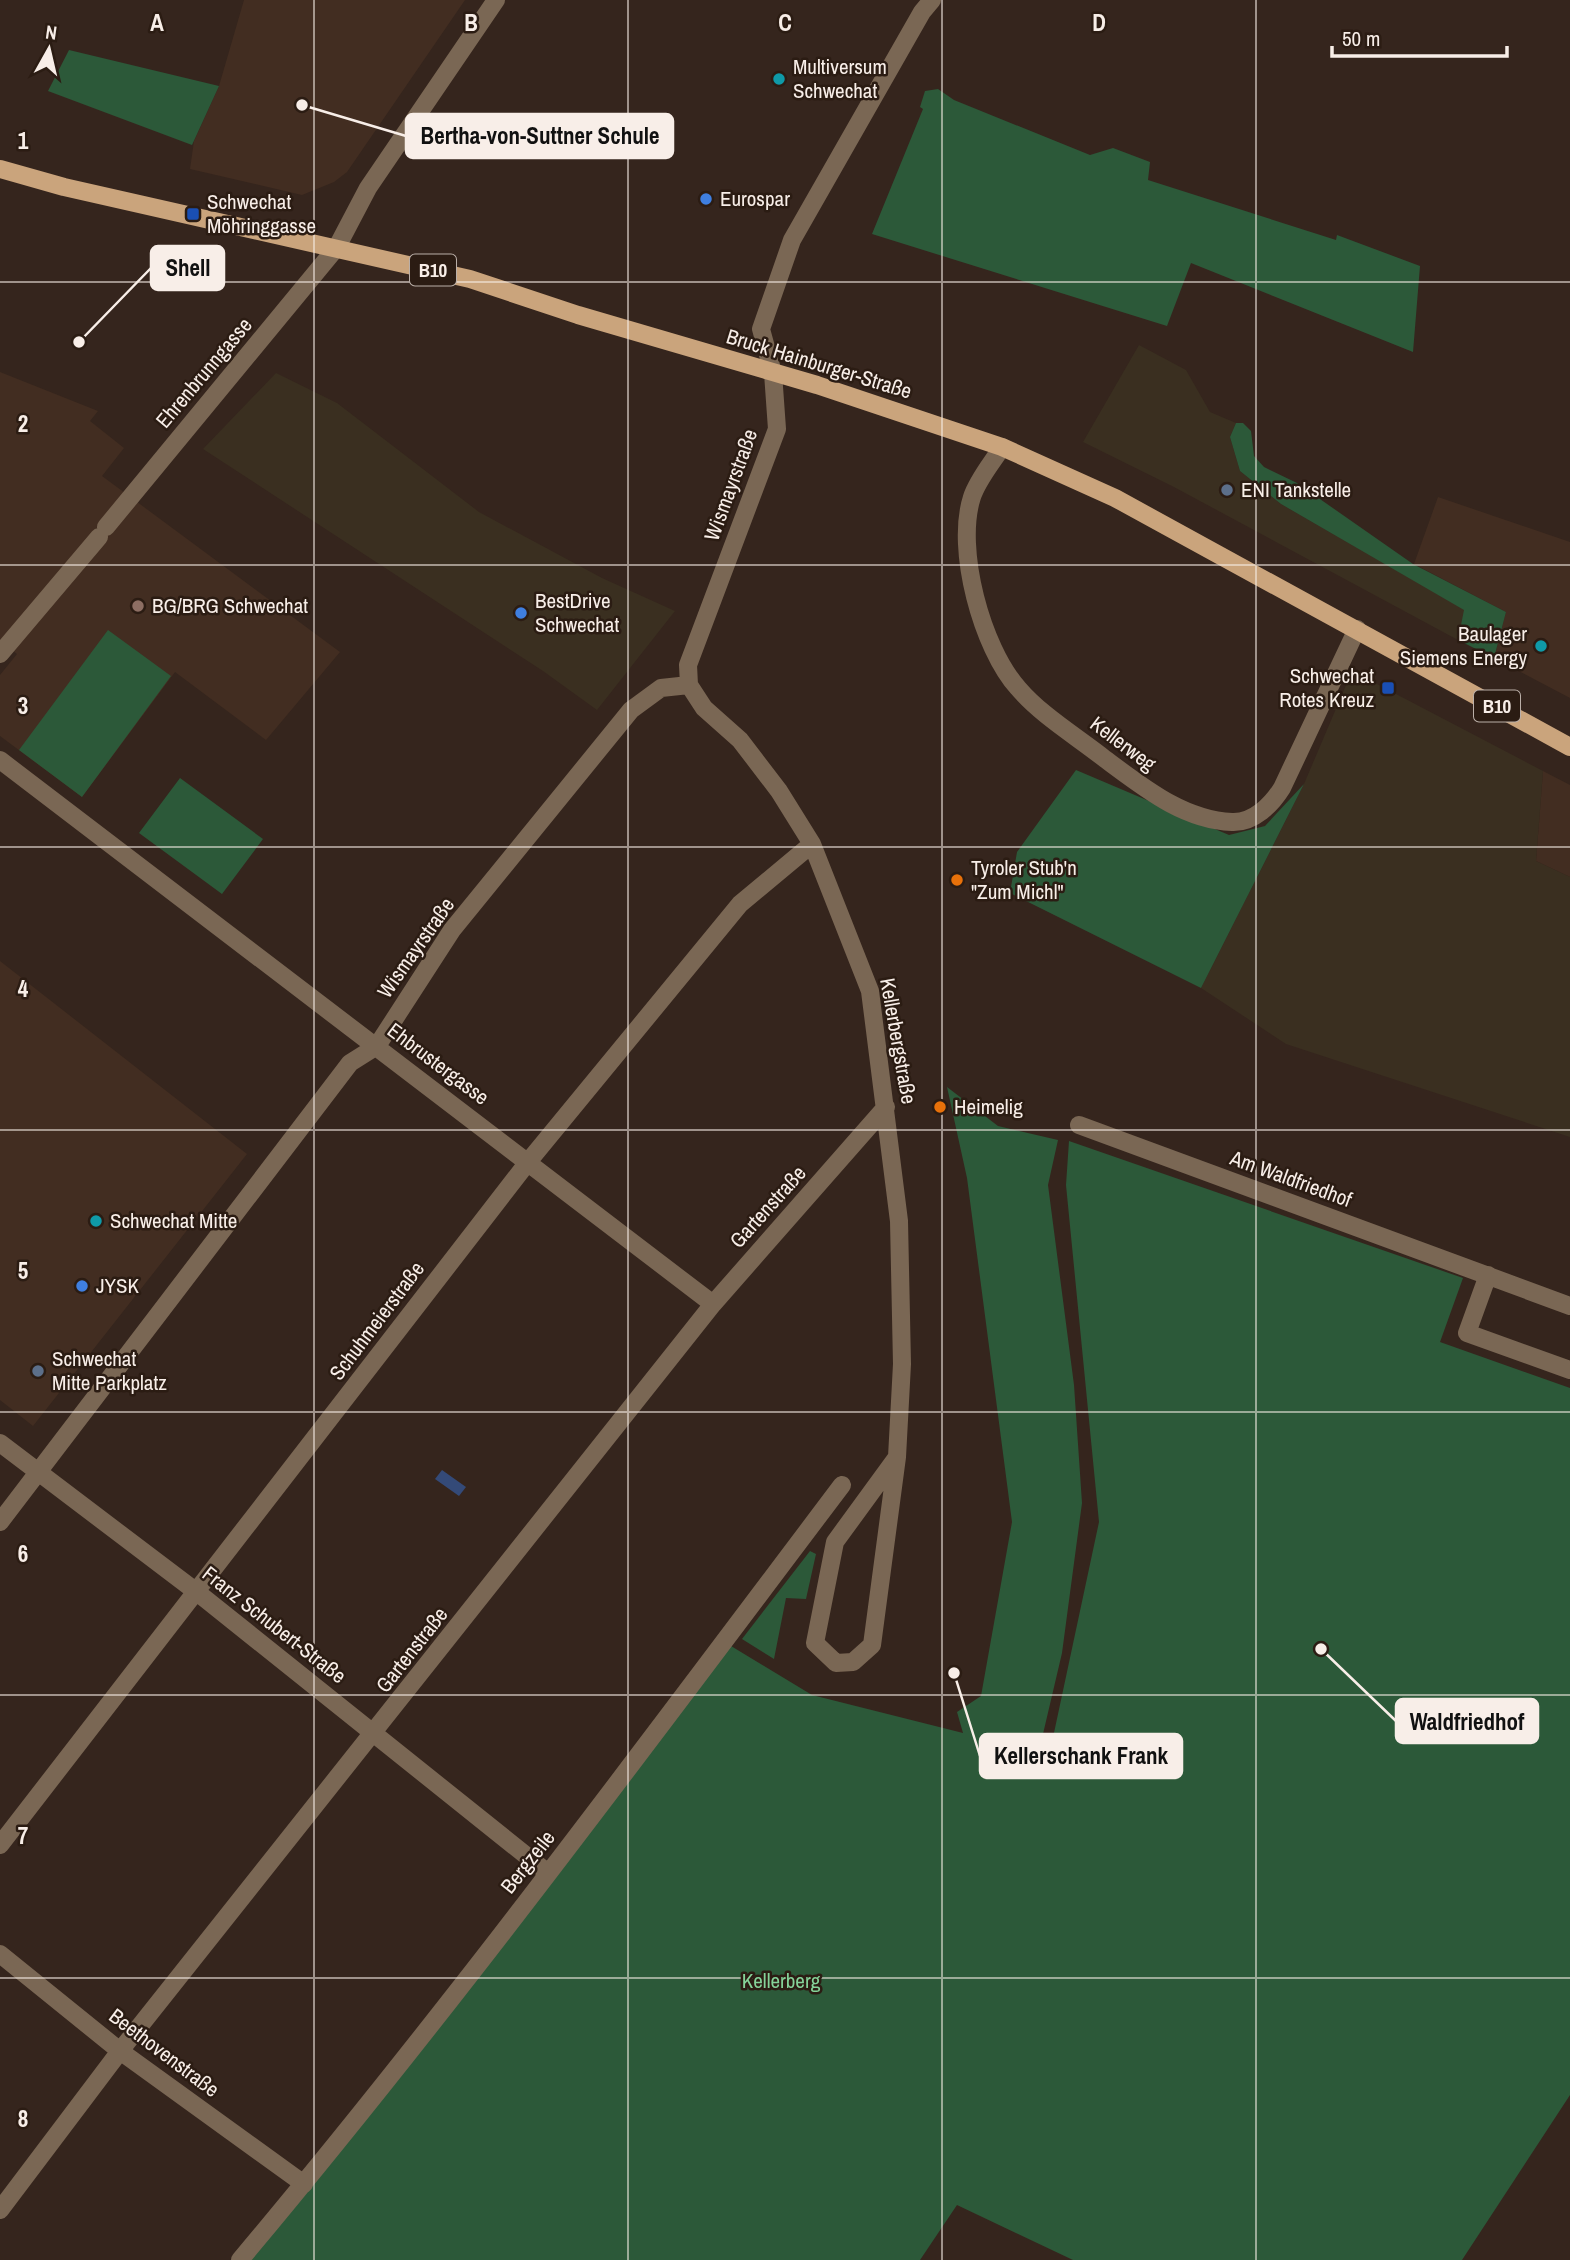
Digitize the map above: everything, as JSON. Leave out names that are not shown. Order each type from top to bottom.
[{"type":"main road","name":"Bruck Hainburger-Straße","points":[[0,169],[64,187],[470,279],[578,316],[774,373],[1002,447],[1115,498],[1570,747]]},
{"type":"street","name":"Ehrenbrunngasse","points":[[0,654],[337,247],[368,188],[496,0]]},
{"type":"street","name":"Wismayrstraße","points":[[0,1522],[350,1063],[377,1046],[452,930],[631,710],[662,688],[689,685],[688,666],[777,429],[774,373],[761,329],[792,240],[927,4]]},
{"type":"street","name":"Kellerweg","points":[[1002,447],[976,485],[968,523],[971,576],[990,641],[1017,687],[1035,705],[1153,794],[1194,815],[1234,823],[1269,808],[1282,788],[1357,629]]},
{"type":"street","name":"Kellerbergstraße","points":[[689,685],[704,708],[740,740],[779,791],[811,844],[870,991],[899,1221],[902,1364],[897,1457],[872,1645],[853,1662],[836,1663],[815,1643],[835,1542],[897,1457]]},
{"type":"street","name":"Ehbrustergasse","points":[[0,760],[713,1304]]},
{"type":"street","name":"Schuhmeierstraße","points":[[0,1845],[198,1593],[528,1161],[740,904],[811,844]]},
{"type":"street","name":"Gartenstraße","points":[[0,2210],[120,2051],[375,1734],[713,1304],[886,1107]]},
{"type":"street","name":"Am Waldfriedhof","points":[[1079,1125],[1570,1306]]},
{"type":"street","points":[[1488,1275],[1467,1333],[1570,1370]]},
{"type":"street","name":"Franz Schubert-Straße","points":[[0,1443],[198,1593],[548,1873]]},
{"type":"street","name":"Bergzeile","points":[[240,2260],[304,2184],[548,1873],[842,1485]]},
{"type":"street","name":"Beethovenstraße","points":[[0,1954],[120,2051],[304,2184]]},
{"type":"shaded area","points":[[244,0],[465,0],[347,172],[334,182],[302,195],[190,169],[194,141],[219,86]]},
{"type":"shaded area","points":[[1139,345],[1186,370],[1210,412],[1236,423],[1230,437],[1240,471],[1281,504],[1465,610],[1458,640],[1174,487],[1083,442]]},
{"type":"shaded area","name":"BG/BRG Schwechat","points":[[0,372],[98,411],[90,421],[124,448],[102,476],[340,652],[266,740],[175,672],[82,797],[0,736],[0,675],[17,654],[0,641]]},
{"type":"shaded area","points":[[276,373],[337,403],[479,512],[602,578],[675,611],[597,710],[543,671],[203,449]]},
{"type":"shaded area","points":[[1438,497],[1570,542],[1570,698],[1494,658],[1506,612],[1414,564]]},
{"type":"shaded area","points":[[1352,671],[1543,771],[1536,861],[1570,877],[1570,1137],[1286,1044],[1201,988],[1304,784]]},
{"type":"shaded area","points":[[1543,771],[1570,785],[1570,877],[1536,861]]},
{"type":"shaded area","points":[[0,961],[247,1154],[33,1426],[0,1400]]},
{"type":"green space","points":[[69,50],[219,86],[192,145],[48,91]]},
{"type":"green space","points":[[938,89],[954,100],[1090,155],[1113,148],[1150,162],[1148,180],[1336,240],[1337,235],[1420,266],[1413,352],[1191,263],[1167,326],[872,234],[923,109],[920,107],[925,91]]},
{"type":"green space","points":[[1236,423],[1243,423],[1251,431],[1254,456],[1264,467],[1297,483],[1413,564],[1506,612],[1494,658],[1458,640],[1464,610],[1281,504],[1240,471],[1230,437]]},
{"type":"green space","points":[[108,630],[171,676],[82,797],[19,750]]},
{"type":"green space","points":[[1076,770],[1229,835],[1265,826],[1304,784],[1201,988],[1010,893],[1017,852]]},
{"type":"green space","points":[[180,778],[263,839],[222,894],[139,833]]},
{"type":"green space","name":"Kellerberg","points":[[947,1087],[998,1126],[1058,1140],[1048,1185],[1074,1385],[1082,1503],[1062,1653],[1035,1768],[1045,1775],[1099,1522],[1066,1185],[1069,1141],[1463,1278],[1440,1342],[1570,1388],[1570,2095],[1462,2260],[1073,2260],[957,2205],[920,2260],[250,2260],[731,1646],[812,1695],[963,1733],[957,1712],[981,1696],[1012,1522],[967,1178]]},
{"type":"green space","points":[[810,1551],[816,1554],[806,1599],[786,1598],[774,1659],[742,1639]]},
{"type":"water","points":[[442,1470],[466,1487],[459,1496],[435,1479]]},
{"type":"place","name":"Multiversum Schwechat","points":[[779,79]]},
{"type":"place","name":"Bertha-von-Suttner Schule","points":[[302,105]]},
{"type":"place","name":"Eurospar","points":[[706,199]]},
{"type":"place","name":"Schwechat Möhringgasse","points":[[193,214]]},
{"type":"place","name":"Shell","points":[[79,342]]},
{"type":"place","name":"ENI Tankstelle","points":[[1227,490]]},
{"type":"place","name":"BG/BRG Schwechat","points":[[138,606]]},
{"type":"place","name":"BestDrive Schwechat","points":[[521,613]]},
{"type":"place","name":"Baulager Siemens Energy","points":[[1541,646]]},
{"type":"place","name":"Schwechat Rotes Kreuz","points":[[1388,688]]},
{"type":"place","name":"Tyroler Stub'n \"Zum Michl\"","points":[[957,880]]},
{"type":"place","name":"Heimelig","points":[[940,1107]]},
{"type":"place","name":"Schwechat Mitte","points":[[96,1221]]},
{"type":"place","name":"JYSK","points":[[82,1286]]},
{"type":"place","name":"Schwechat Mitte Parkplatz","points":[[38,1371]]},
{"type":"place","name":"Waldfriedhof","points":[[1321,1649]]},
{"type":"place","name":"Kellerschank Frank","points":[[954,1673]]}]
